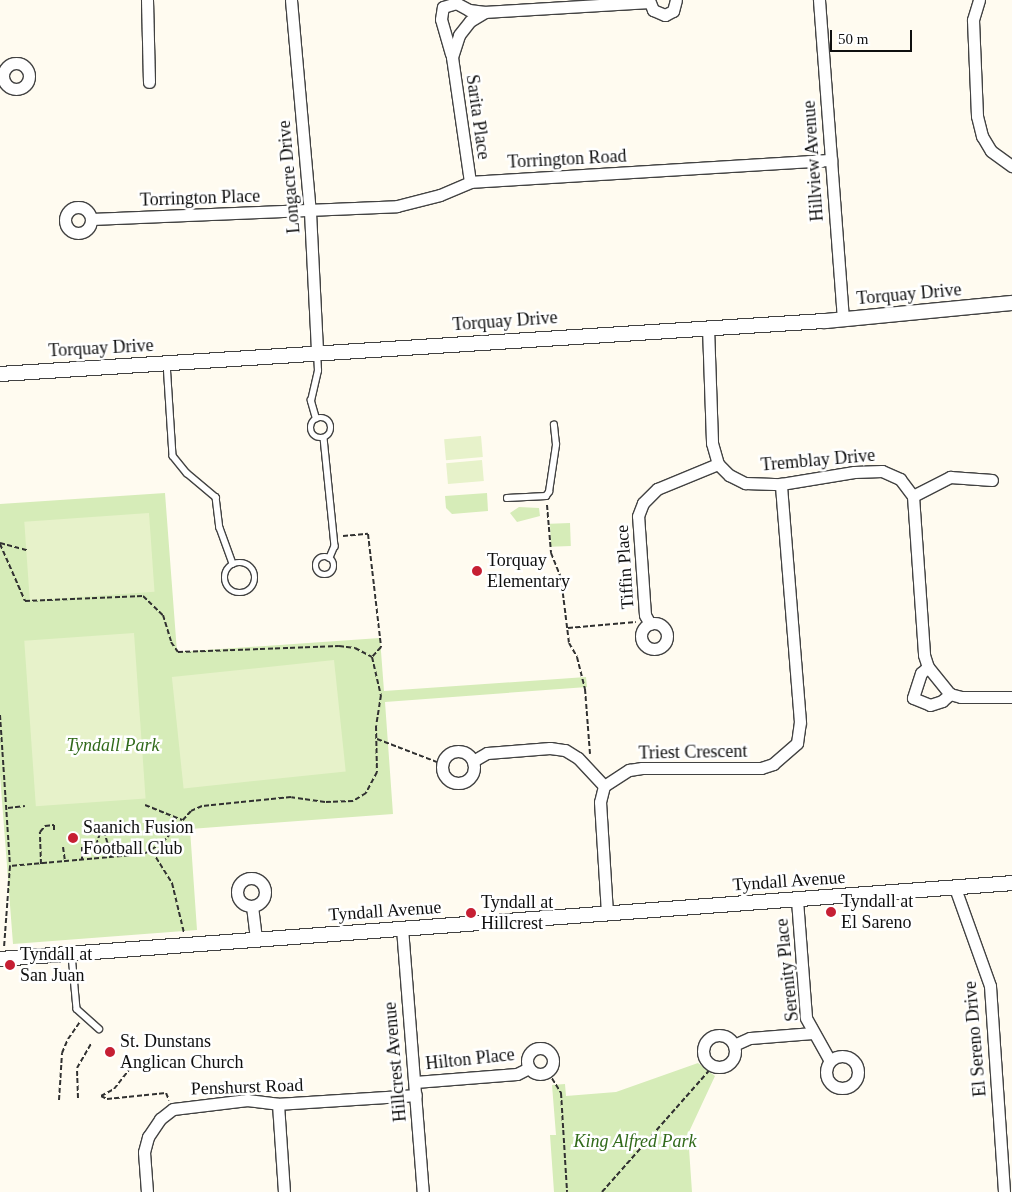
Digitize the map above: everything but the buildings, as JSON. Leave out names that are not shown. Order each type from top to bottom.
[{"type":"street","points":[[147,0],[149,82]]},
{"type":"street","name":"Longacre Drive","points":[[291,0],[310,212],[317,352]]},
{"type":"street","name":"Sarita Place","points":[[470,182],[452,57],[441,19],[443,7],[456,3],[469,10],[485,12],[649,1],[652,10],[665,15],[673,10],[676,0]]},
{"type":"street","name":"Hillview Avenue","points":[[818,0],[843,318]]},
{"type":"street","points":[[979,0],[973,20],[977,116],[982,136],[992,151],[1012,166]]},
{"type":"street","name":"Sarita Place","points":[[452,57],[459,35],[470,21],[485,12]]},
{"type":"street","name":"Torrington Road","points":[[310,212],[397,206],[440,195],[470,182],[831,160]]},
{"type":"street","name":"Torrington Place","points":[[91,219],[310,212]]},
{"type":"street","name":"Torquay Drive","points":[[0,374],[843,318],[1012,303]]},
{"type":"street","points":[[708,327],[712,443],[718,464]]},
{"type":"street","name":"Tremblay Drive","points":[[718,464],[729,475],[745,483],[781,484],[854,472],[882,471],[900,479],[913,496]]},
{"type":"street","name":"Tiffin Place","points":[[648,621],[638,516],[643,503],[657,489],[718,464]]},
{"type":"street","points":[[992,480],[950,477],[913,496],[924,655],[928,667],[950,694],[961,697],[1012,697]]},
{"type":"street","name":"Triest Crescent","points":[[604,786],[629,770],[642,768],[761,768],[773,764],[796,743],[800,722],[781,484]]},
{"type":"street","points":[[928,667],[921,673],[913,698],[930,705],[942,702],[950,694]]},
{"type":"street","points":[[473,761],[488,753],[550,748],[565,750],[587,765],[604,786],[600,802],[608,913]]},
{"type":"street","points":[[456,751],[466,753],[473,761],[471,777],[462,783],[446,779],[442,764],[447,755],[456,751]]},
{"type":"street","name":"Tyndall Avenue","points":[[2,954],[72,953],[1012,883]]},
{"type":"street","name":"El Sereno Drive","points":[[955,888],[990,986],[1004,1192]]},
{"type":"street","name":"Serenity Place","points":[[797,900],[806,1018],[812,1033],[830,1060]]},
{"type":"street","points":[[252,906],[256,939]]},
{"type":"street","name":"Hillcrest Avenue","points":[[402,928],[423,1192]]},
{"type":"street","points":[[734,1045],[750,1038],[812,1033]]},
{"type":"street","points":[[722,1035],[734,1045],[735,1056],[729,1065],[713,1066],[703,1054],[708,1040],[722,1035]]},
{"type":"street","name":"Hilton Place","points":[[542,1048],[550,1053],[553,1060],[548,1072],[540,1074],[529,1068],[527,1060],[531,1052],[542,1048]]},
{"type":"street","name":"Hilton Place","points":[[415,1082],[517,1074],[529,1068]]},
{"type":"street","name":"Penshurst Road","points":[[147,1192],[144,1152],[148,1137],[160,1118],[173,1109],[247,1100],[278,1104],[416,1096]]},
{"type":"street","points":[[278,1104],[284,1192]]},
{"type":"lane","points":[[316,420],[311,400],[318,371],[317,352]]},
{"type":"lane","points":[[167,363],[173,456],[182,469],[216,497],[220,528],[233,564]]},
{"type":"lane","points":[[326,419],[330,424],[331,431],[324,438],[313,433],[311,427],[316,420],[326,419]]},
{"type":"lane","points":[[507,498],[546,496],[552,484],[554,425]]},
{"type":"lane","points":[[324,438],[335,546],[330,558]]},
{"type":"lane","points":[[243,562],[255,572],[255,583],[249,591],[239,593],[227,585],[226,571],[233,564],[243,562]]},
{"type":"lane","points":[[72,953],[73,996],[83,1018],[99,1030]]},
{"type":"path","points":[[546,496],[551,553],[562,578],[569,643],[577,657],[586,689],[590,755],[587,765]]},
{"type":"path","points":[[334,536],[368,534],[381,647],[372,657]]},
{"type":"path","points":[[0,544],[25,601],[143,596],[163,615],[171,642],[178,652],[339,646],[367,652],[372,657],[380,695],[376,772],[366,793],[353,801],[325,802],[291,797],[245,800],[196,808],[152,851],[136,856],[10,866]]},
{"type":"path","points":[[0,544],[26,550]]},
{"type":"path","points":[[567,628],[648,621]]},
{"type":"path","points":[[0,716],[10,866],[8,930],[2,954]]},
{"type":"path","points":[[377,739],[442,764]]},
{"type":"path","points":[[145,805],[182,820]]},
{"type":"path","points":[[7,808],[25,806]]},
{"type":"path","points":[[40,864],[40,832],[45,826],[54,825],[54,831]]},
{"type":"path","points":[[93,825],[102,828]]},
{"type":"path","points":[[102,828],[111,858]]},
{"type":"path","points":[[82,860],[82,848],[96,845],[102,828]]},
{"type":"path","points":[[63,847],[65,862]]},
{"type":"path","points":[[152,851],[172,883],[184,933]]},
{"type":"path","points":[[59,1100],[58,1079],[65,1045],[83,1018]]},
{"type":"path","points":[[78,1098],[77,1068],[91,1044]]},
{"type":"path","points":[[122,1064],[128,1070],[114,1089],[102,1096],[107,1099],[166,1093],[173,1109]]},
{"type":"path","points":[[602,1192],[713,1066]]},
{"type":"path","points":[[548,1072],[561,1093],[568,1192]]},
{"type":"green space","points":[[481,436],[483,457],[446,460],[444,439]]},
{"type":"green space","points":[[482,460],[484,481],[448,484],[446,463]]},
{"type":"green space","name":"Tyndall Park","points":[[165,493],[177,652],[380,638],[384,691],[586,677],[587,687],[385,702],[393,814],[190,829],[197,930],[13,944],[0,775],[0,504]]},
{"type":"green space","points":[[487,493],[488,511],[452,514],[446,508],[445,496]]},
{"type":"green space","points":[[519,507],[539,508],[540,516],[517,522],[510,513]]},
{"type":"green space","points":[[149,513],[155,592],[30,601],[24,522]]},
{"type":"green space","points":[[570,523],[571,546],[551,547],[550,524]]},
{"type":"green space","points":[[134,633],[146,799],[36,806],[24,641]]},
{"type":"green space","points":[[334,660],[346,771],[184,788],[172,677]]},
{"type":"green space","name":"King Alfred Park","points":[[698,1063],[715,1076],[688,1134],[692,1192],[554,1192],[550,1135],[556,1135],[552,1085],[565,1084],[566,1096],[616,1092]]},
{"type":"place","name":"Torquay Elementary","points":[[477,571]]},
{"type":"place","name":"Saanich Fusion Football Club","points":[[73,838]]},
{"type":"place","name":"Tyndall at El Sareno","points":[[831,912]]},
{"type":"place","name":"Tyndall at Hillcrest","points":[[471,913]]},
{"type":"place","name":"Tyndall at San Juan","points":[[10,965]]},
{"type":"place","name":"St. Dunstans Anglican Church","points":[[110,1052]]}]
